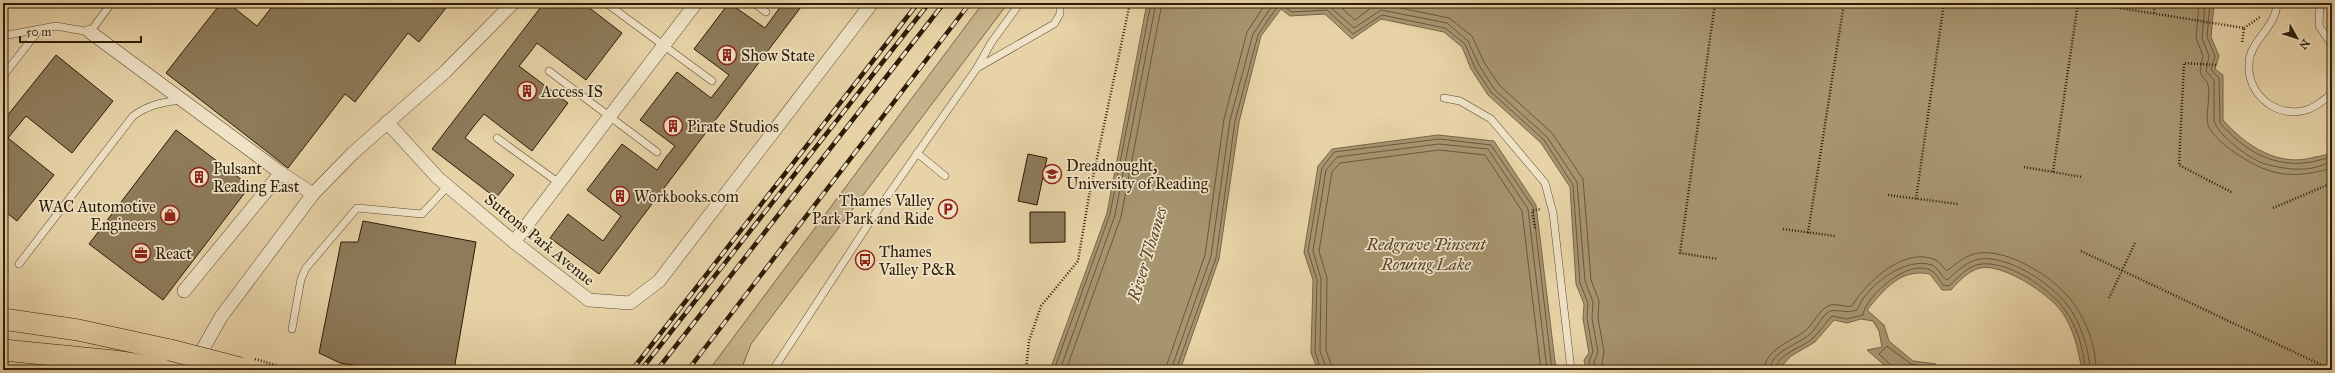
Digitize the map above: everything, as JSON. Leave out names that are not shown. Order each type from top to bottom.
[{"type":"main road","points":[[3,319],[78,330],[169,363]]},
{"type":"main road","points":[[3,350],[169,363],[245,365]]},
{"type":"street","points":[[192,370],[221,317],[313,194],[353,152],[445,72],[513,3]]},
{"type":"street","points":[[514,242],[696,3]]},
{"type":"street","name":"Suttons Park Avenue","points":[[387,122],[448,186],[514,242],[589,300],[630,304],[659,281],[872,3]]},
{"type":"street","points":[[90,32],[281,173],[313,194]]},
{"type":"street","points":[[184,291],[281,173]]},
{"type":"lane","points":[[3,36],[38,31],[56,26],[90,32],[110,5],[114,3]]},
{"type":"lane","points":[[606,3],[712,81]]},
{"type":"lane","points":[[754,3],[766,12]]},
{"type":"lane","points":[[773,370],[917,153],[977,68],[991,43],[1020,3]]},
{"type":"lane","points":[[977,68],[1054,24],[1060,14],[1060,3]]},
{"type":"lane","points":[[2277,3],[2272,25],[2257,42],[2249,63],[2252,85],[2269,105],[2287,113],[2310,111],[2332,92]]},
{"type":"lane","points":[[2320,3],[2319,26],[2332,45]]},
{"type":"lane","points":[[3,76],[38,31]]},
{"type":"lane","points":[[549,71],[657,152]]},
{"type":"lane","points":[[1444,98],[1460,101],[1491,119],[1545,183],[1552,207],[1571,370]]},
{"type":"lane","points":[[19,264],[133,116],[143,108],[161,102],[182,100]]},
{"type":"lane","points":[[497,138],[559,183]]},
{"type":"lane","points":[[917,153],[945,176]]},
{"type":"lane","points":[[292,329],[301,278],[306,268],[357,208],[422,214],[448,186]]},
{"type":"path","points":[[1026,370],[1029,341],[1041,306],[1078,261],[1089,196],[1130,3]]},
{"type":"path","points":[[1715,3],[1680,253],[1718,259]]},
{"type":"path","points":[[1808,233],[1844,3]]},
{"type":"path","points":[[1916,199],[1944,3]]},
{"type":"path","points":[[2053,172],[2078,3]]},
{"type":"path","points":[[2088,3],[2244,28],[2241,48]]},
{"type":"path","points":[[2154,13],[2155,3]]},
{"type":"path","points":[[2216,66],[2184,63],[2179,165],[2233,193]]},
{"type":"path","points":[[2024,167],[2082,177]]},
{"type":"path","points":[[2273,208],[2332,183]]},
{"type":"path","points":[[1888,195],[1958,204]]},
{"type":"path","points":[[1535,228],[1532,211],[1552,207]]},
{"type":"path","points":[[1783,228],[1835,236]]},
{"type":"path","points":[[2109,298],[2135,243]]},
{"type":"path","points":[[2081,251],[2332,370]]},
{"type":"path","points":[[245,365],[291,370]]},
{"type":"shaded area","points":[[983,3],[1008,3],[751,344],[741,370],[709,370]]},
{"type":"water","name":"River Thames","points":[[1147,3],[2214,3],[2211,37],[2219,56],[2215,69],[2223,75],[2223,120],[2232,130],[2253,146],[2276,157],[2289,160],[2302,160],[2324,155],[2332,151],[2332,370],[2082,370],[2070,325],[2056,305],[2025,281],[2013,275],[2001,270],[1980,268],[1968,274],[1951,290],[1942,290],[1930,274],[1919,273],[1901,277],[1886,288],[1867,310],[1884,325],[1889,341],[1913,361],[1936,364],[1933,370],[1890,370],[1867,350],[1882,347],[1879,331],[1873,321],[1861,319],[1847,323],[1834,320],[1815,342],[1791,356],[1778,370],[1586,370],[1584,360],[1589,353],[1583,319],[1584,304],[1576,284],[1570,187],[1541,143],[1488,95],[1471,69],[1462,47],[1444,32],[1381,19],[1352,39],[1325,14],[1290,16],[1281,9],[1261,36],[1239,122],[1219,259],[1180,370],[1050,370],[1107,213]]},
{"type":"water","name":"Redgrave Pinsent Rowing Lake","points":[[1438,135],[1494,141],[1536,205],[1556,370],[1318,370],[1311,353],[1313,280],[1304,252],[1318,166],[1332,149]]},
{"type":"building","points":[[221,3],[228,3],[257,26],[275,3],[450,3],[419,42],[408,33],[355,102],[345,94],[288,168],[166,73]]},
{"type":"building","points":[[544,3],[583,3],[622,33],[586,80],[537,43],[519,66],[568,103],[532,151],[484,114],[474,126],[465,138],[514,175],[496,198],[432,149]]},
{"type":"building","points":[[729,3],[765,28],[783,3],[804,3],[599,274],[550,238],[568,214],[603,241],[621,216],[587,190],[622,144],[657,170],[675,146],[640,120],[677,72],[711,98],[729,75],[694,49]]},
{"type":"building","points":[[56,55],[113,101],[72,153],[26,116],[8,138],[54,175],[17,221],[3,210],[3,121]]},
{"type":"building","points":[[176,130],[250,186],[163,300],[89,244]]},
{"type":"building","points":[[1028,154],[1047,158],[1037,205],[1018,201]]},
{"type":"building","points":[[1030,212],[1065,212],[1065,242],[1030,243]]},
{"type":"building","points":[[363,221],[476,242],[454,370],[384,370],[340,363],[319,353],[341,242],[358,242]]},
{"type":"railway","points":[[632,370],[918,3]]},
{"type":"railway","points":[[641,370],[929,3]]},
{"type":"railway","points":[[657,370],[944,3]]},
{"type":"railway","points":[[688,370],[970,3]]},
{"type":"place","name":"Show State","points":[[727,55]]},
{"type":"place","name":"Access IS","points":[[527,91]]},
{"type":"place","name":"Pirate Studios","points":[[673,126]]},
{"type":"place","name":"Dreadnought, University of Reading","points":[[1052,174]]},
{"type":"place","name":"Pulsant Reading East","points":[[199,177]]},
{"type":"place","name":"Workbooks.com","points":[[620,196]]},
{"type":"place","name":"Thames Valley Park Park and Ride","points":[[948,209]]},
{"type":"place","name":"WAC Automotive Engineers","points":[[170,215]]},
{"type":"place","name":"React","points":[[141,253]]},
{"type":"place","name":"Thames Valley P&R","points":[[865,260]]}]
